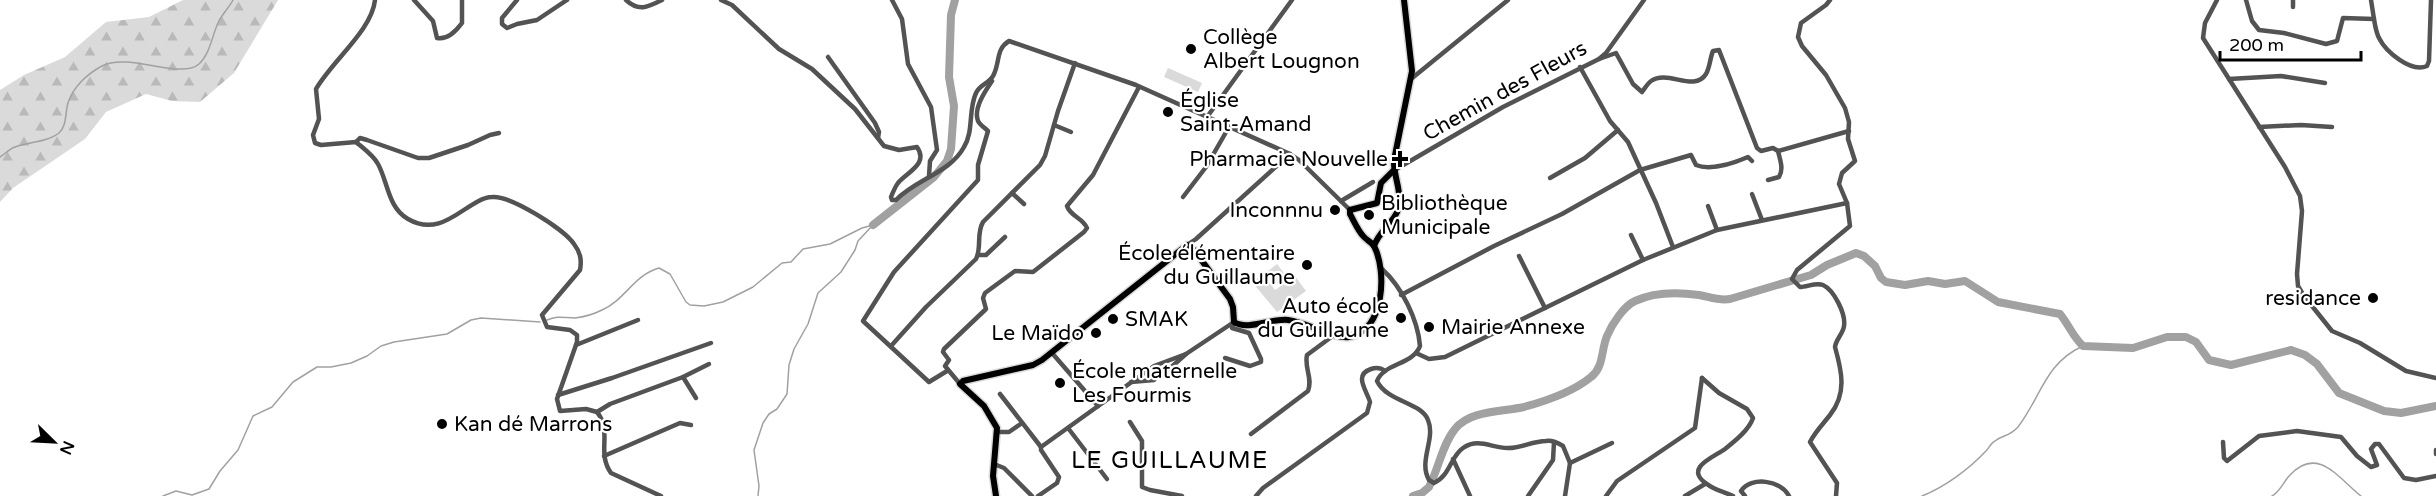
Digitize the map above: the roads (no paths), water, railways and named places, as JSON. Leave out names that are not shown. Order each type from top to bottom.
[{"type":"main road","points":[[1374,246],[1380,232],[1390,222],[1399,205],[1393,171],[1412,71],[1404,0]]},
{"type":"main road","points":[[996,496],[994,464],[998,432],[984,406],[960,384],[971,379],[1033,365],[1052,353],[1187,245],[1194,250],[1230,299],[1234,322],[1245,326],[1273,320],[1286,320],[1334,335],[1349,337],[1357,335],[1369,326],[1379,305],[1382,269],[1374,246],[1363,236],[1350,210],[1377,203],[1381,183],[1393,171]]},
{"type":"street","points":[[375,0],[366,27],[344,50],[316,89],[319,119],[313,135],[315,142],[321,145],[356,142],[360,138],[418,158],[429,158],[490,135],[499,134]]},
{"type":"street","points":[[414,0],[433,21],[437,38],[442,39],[449,36],[462,23],[462,0]]},
{"type":"street","points":[[517,0],[502,18],[502,24],[507,28],[537,20],[567,0]]},
{"type":"street","points":[[626,0],[635,7],[645,8],[662,0]]},
{"type":"street","points":[[721,0],[732,5],[779,49],[812,69],[855,109],[885,146],[893,149],[917,147],[920,151],[916,169],[899,182],[891,197],[892,200],[896,200],[907,189],[948,167],[959,156],[969,138],[975,94],[982,85],[991,80],[995,73]]},
{"type":"street","points":[[892,0],[905,28],[908,64],[931,107],[937,150],[930,161],[931,175]]},
{"type":"street","points":[[1207,117],[1292,0]]},
{"type":"street","points":[[1411,78],[1508,0]]},
{"type":"street","name":"Chemin des Fleurs","points":[[1393,171],[1503,107],[1599,59],[1644,0]]},
{"type":"street","points":[[1830,0],[1801,23],[1798,38],[1836,90],[1849,117],[1848,139],[1855,160],[1842,173],[1839,184],[1847,203],[1850,221],[1848,229],[1797,270],[1792,277],[1794,283],[1800,287],[1817,284],[1827,288],[1836,300],[1844,319],[1845,324],[1835,347],[1843,377],[1841,392],[1832,412],[1810,442],[1837,483],[1836,496]]},
{"type":"street","points":[[2217,0],[2205,23],[2203,38],[2285,167],[2300,196],[2302,211],[2298,286],[2332,331],[2360,343],[2406,371],[2436,378]]},
{"type":"street","points":[[2246,0],[2252,21],[2259,30],[2284,33],[2326,44],[2337,40],[2343,18],[2374,19]]},
{"type":"street","points":[[2293,0],[2293,7]]},
{"type":"street","points":[[2371,0],[2379,38],[2383,44],[2404,64],[2421,68],[2427,66],[2429,61],[2431,0]]},
{"type":"street","points":[[947,371],[929,382],[864,321],[894,272],[978,180],[978,165],[988,131],[978,121],[977,115],[984,91],[992,82],[998,55],[1003,45],[1009,41],[1139,87],[1290,154],[1350,210]]},
{"type":"street","points":[[1599,59],[1616,53],[1641,92],[1657,78],[1694,82],[1702,79],[1708,70],[1713,51],[1719,50],[1757,148],[1761,151],[1773,148],[1778,151],[1849,130]]},
{"type":"street","points":[[828,57],[875,123],[879,132],[878,138]]},
{"type":"street","points":[[891,346],[978,255],[979,229],[983,222],[1040,165],[1076,63]]},
{"type":"street","points":[[1580,68],[1610,121],[1628,142],[1673,247]]},
{"type":"street","points":[[2229,79],[2281,76],[2325,83]]},
{"type":"street","points":[[960,384],[947,371],[945,366],[949,360],[943,352],[944,348],[986,309],[983,298],[985,292],[1015,271],[1033,272],[1087,228],[1086,224],[1069,211],[1067,206],[1093,175],[1139,87]]},
{"type":"street","points":[[1054,124],[1071,132]]},
{"type":"street","points":[[2259,127],[2296,125],[2332,127]]},
{"type":"street","points":[[1183,197],[1206,167],[1228,127]]},
{"type":"street","points":[[1550,178],[1585,158],[1618,130]]},
{"type":"street","points":[[356,142],[374,158],[392,202],[407,219],[424,224],[436,223],[455,217],[481,200],[492,196],[516,204],[566,236],[580,255],[580,270],[542,315],[542,320],[547,327],[570,330],[577,335],[557,405],[560,411],[586,409],[597,412],[605,426],[604,456],[610,473],[661,496]]},
{"type":"street","points":[[1768,180],[1779,177],[1782,170],[1778,151]]},
{"type":"street","points":[[1187,245],[1290,154]]},
{"type":"street","points":[[1401,295],[1494,246],[1562,214],[1640,170],[1691,155],[1696,165],[1702,167],[1748,157],[1752,161]]},
{"type":"street","points":[[1341,201],[1373,182]]},
{"type":"street","points":[[1012,193],[1024,204]]},
{"type":"street","points":[[1752,194],[1762,220]]},
{"type":"street","points":[[1416,353],[1429,359],[1445,357],[1643,260],[1717,230],[1847,203]]},
{"type":"street","points":[[1708,206],[1717,230]]},
{"type":"street","points":[[1631,235],[1643,260]]},
{"type":"street","points":[[978,255],[986,255],[1005,237]]},
{"type":"street","points":[[1519,256],[1545,308]]},
{"type":"street","points":[[1382,269],[1390,276],[1401,295],[1420,346],[1416,353],[1385,371],[1377,381],[1383,389],[1424,413],[1428,418],[1430,434],[1425,455],[1427,477],[1431,483],[1438,482],[1460,450],[1472,444],[1483,443],[1506,449],[1546,441],[1563,446],[1570,463],[1565,496]]},
{"type":"street","points":[[576,345],[638,320]]},
{"type":"street","points":[[1131,382],[1154,380],[1159,373],[1174,365],[1186,354],[1234,322]]},
{"type":"street","points":[[1225,358],[1250,366],[1261,362],[1249,333],[1232,328],[1234,322]]},
{"type":"street","points":[[1251,434],[1308,391],[1311,382],[1307,355],[1334,335]]},
{"type":"street","points":[[558,395],[711,343]]},
{"type":"street","points":[[1052,353],[1098,406]]},
{"type":"street","points":[[1041,447],[1154,366],[1186,354]]},
{"type":"street","points":[[597,412],[610,404],[709,364]]},
{"type":"street","points":[[1256,496],[1263,488],[1367,413],[1371,402],[1361,383],[1362,376],[1371,369],[1379,368],[1385,371]]},
{"type":"street","points":[[683,376],[696,398]]},
{"type":"street","points":[[1606,496],[1617,481],[1695,428],[1702,378],[1719,393],[1747,409],[1753,418],[1751,426],[1726,448],[1711,456],[1701,465],[1699,475],[1705,484],[1733,496]]},
{"type":"street","points":[[1000,394],[1041,447],[1059,477],[1057,483],[1038,496]]},
{"type":"street","points":[[1130,422],[1142,441],[1142,487],[1182,496]]},
{"type":"street","points":[[604,456],[680,423],[691,424]]},
{"type":"street","points":[[998,432],[1009,432],[1022,423]]},
{"type":"street","points":[[1068,428],[1107,479]]},
{"type":"street","points":[[2223,442],[2224,458],[2227,460],[2259,436],[2290,431],[2330,434],[2341,437],[2357,456],[2371,467],[2377,465],[2371,449],[2375,444],[2379,444],[2404,478],[2416,480],[2436,476]]},
{"type":"street","points":[[1528,496],[1553,460],[1554,442]]},
{"type":"street","points":[[1570,463],[1612,443]]},
{"type":"street","points":[[1453,459],[1470,496]]},
{"type":"street","points":[[994,464],[1002,466],[1032,496]]},
{"type":"street","points":[[1745,496],[1741,490],[1747,485],[1773,482],[1777,483],[1789,496]]},
{"type":"street","points":[[1686,496],[1705,484]]},
{"type":"waterway","points":[[0,157],[15,147],[59,133],[63,127],[73,92],[86,77],[102,66],[126,62],[180,69],[191,68],[199,64],[208,50],[219,20],[233,0]]},
{"type":"waterway","points":[[873,225],[934,177],[947,161],[951,149],[954,106],[949,77],[951,15],[955,0]]},
{"type":"waterway","points":[[547,320],[558,317],[578,318],[610,306],[643,276],[659,268],[670,274],[690,305],[704,306],[723,302],[753,287],[782,263],[791,262],[803,249],[830,244],[873,225]]},
{"type":"waterway","points":[[758,496],[759,486],[754,450],[763,423],[769,414],[777,409],[787,394],[789,365],[794,349],[808,324],[818,293],[841,272],[858,241],[872,226]]},
{"type":"waterway","points":[[1413,496],[1429,487],[1447,442],[1461,423],[1478,415],[1524,407],[1550,399],[1568,392],[1591,377],[1598,368],[1605,341],[1612,326],[1631,303],[1658,294],[1675,293],[1730,299],[1811,275],[1827,265],[1856,253],[1864,256],[1875,266],[1881,278],[1886,282],[1905,285],[1928,281],[1945,284],[1965,281],[1998,302],[2060,314],[2083,346],[2133,348],[2167,337],[2186,337],[2196,342],[2209,360],[2231,365],[2291,350],[2305,355],[2317,364],[2339,393],[2384,411],[2401,413],[2436,406]]},
{"type":"waterway","points":[[163,496],[176,491],[192,495],[209,489],[220,471],[238,450],[253,416],[272,407],[293,382],[317,367],[351,363],[381,346],[394,342],[447,334],[471,320],[481,318],[540,322]]},
{"type":"waterway","points":[[1922,496],[1956,477],[1994,442],[2015,430],[2026,416],[2052,371],[2070,353],[2083,346]]},
{"type":"waterway","points":[[2272,496],[2278,492],[2290,475],[2310,463],[2328,468],[2361,496]]},
{"type":"place","name":"Collège Albert Lougnon","points":[[1191,49]]},
{"type":"place","name":"Église Saint-Amand","points":[[1168,112]]},
{"type":"place","name":"Pharmacie Nouvelle","points":[[1400,159]]},
{"type":"place","name":"Inconnnu","points":[[1335,210]]},
{"type":"place","name":"Bibliothèque Municipale","points":[[1369,215]]},
{"type":"place","name":"École élémentaire du Guillaume","points":[[1307,265]]},
{"type":"place","name":"residance","points":[[2373,298]]},
{"type":"place","name":"Auto école du Guillaume","points":[[1401,318]]},
{"type":"place","name":"SMAK","points":[[1113,319]]},
{"type":"place","name":"Mairie Annexe","points":[[1429,327]]},
{"type":"place","name":"Le Maïdo","points":[[1096,333]]},
{"type":"place","name":"École maternelle Les Fourmis","points":[[1060,383]]},
{"type":"place","name":"Kan dé Marrons","points":[[442,424]]},
{"type":"district","name":"LE GUILLAUME","points":[[1170,460]]}]
